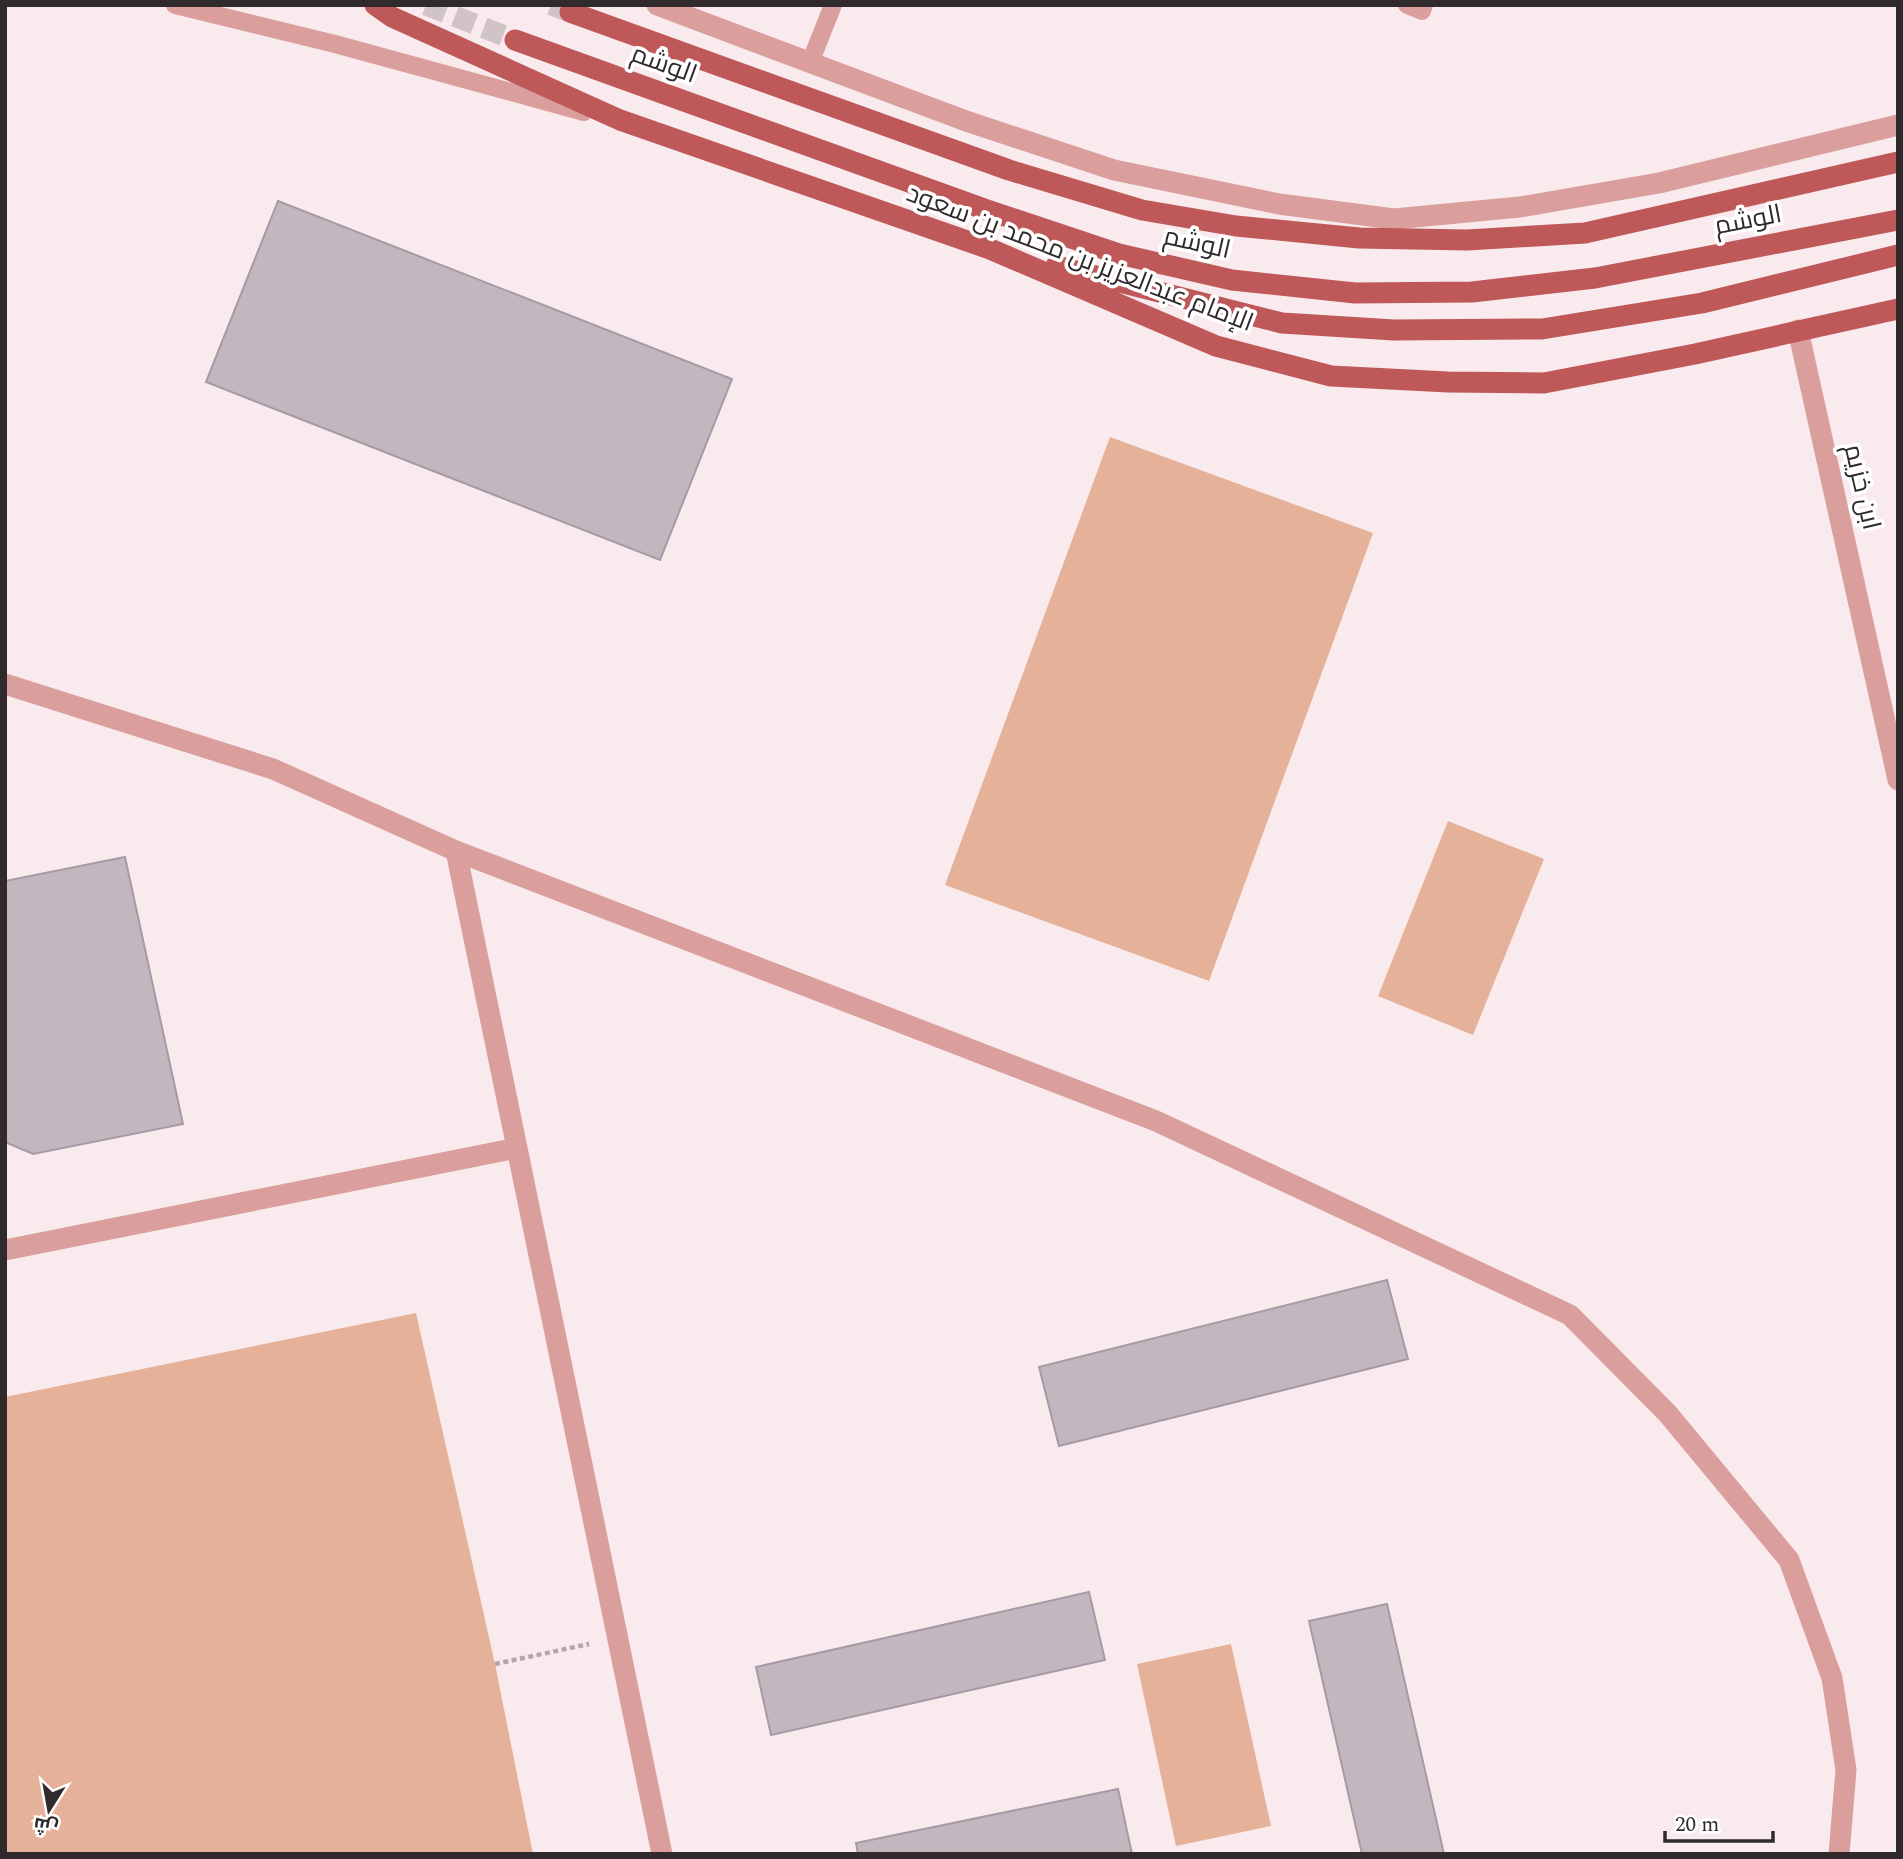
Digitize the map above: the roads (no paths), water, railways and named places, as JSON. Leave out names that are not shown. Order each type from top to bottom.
[{"type":"main road","name":"الإمام عبدالعزيز بن محمد بن سعود","points":[[384,9],[638,127],[990,249],[1216,346],[1331,376],[1448,382],[1544,383],[1695,355],[1892,309]]},
{"type":"main road","name":"الوشم","points":[[570,12],[1009,170],[1142,210],[1236,226],[1359,238],[1467,240],[1585,233],[1898,162]]},
{"type":"main road","name":"الوشم","points":[[515,40],[984,209],[1119,254],[1232,280],[1355,293],[1472,292],[1595,278],[1898,220]]},
{"type":"main road","points":[[990,249],[1282,323],[1394,330],[1542,329],[1702,303],[1898,255]]},
{"type":"street","points":[[656,5],[967,121],[1114,170],[1279,204],[1394,219],[1520,207],[1659,183],[1898,125]]},
{"type":"street","name":"ابن خزيم","points":[[1798,330],[1898,780]]},
{"type":"street","points":[[5,684],[273,769],[456,851],[1156,1121],[1570,1315],[1668,1414],[1789,1560],[1832,1678],[1846,1770],[1839,1854]]},
{"type":"street","points":[[456,851],[662,1854]]},
{"type":"street","points":[[5,1250],[517,1148]]},
{"type":"lane","points":[[175,5],[335,44],[638,127]]},
{"type":"lane","points":[[810,63],[834,5]]},
{"type":"lane","points":[[1407,5],[1422,11],[1424,5]]},
{"type":"tunnel","points":[[426,5],[515,40]]},
{"type":"tunnel","points":[[551,5],[570,12]]}]
